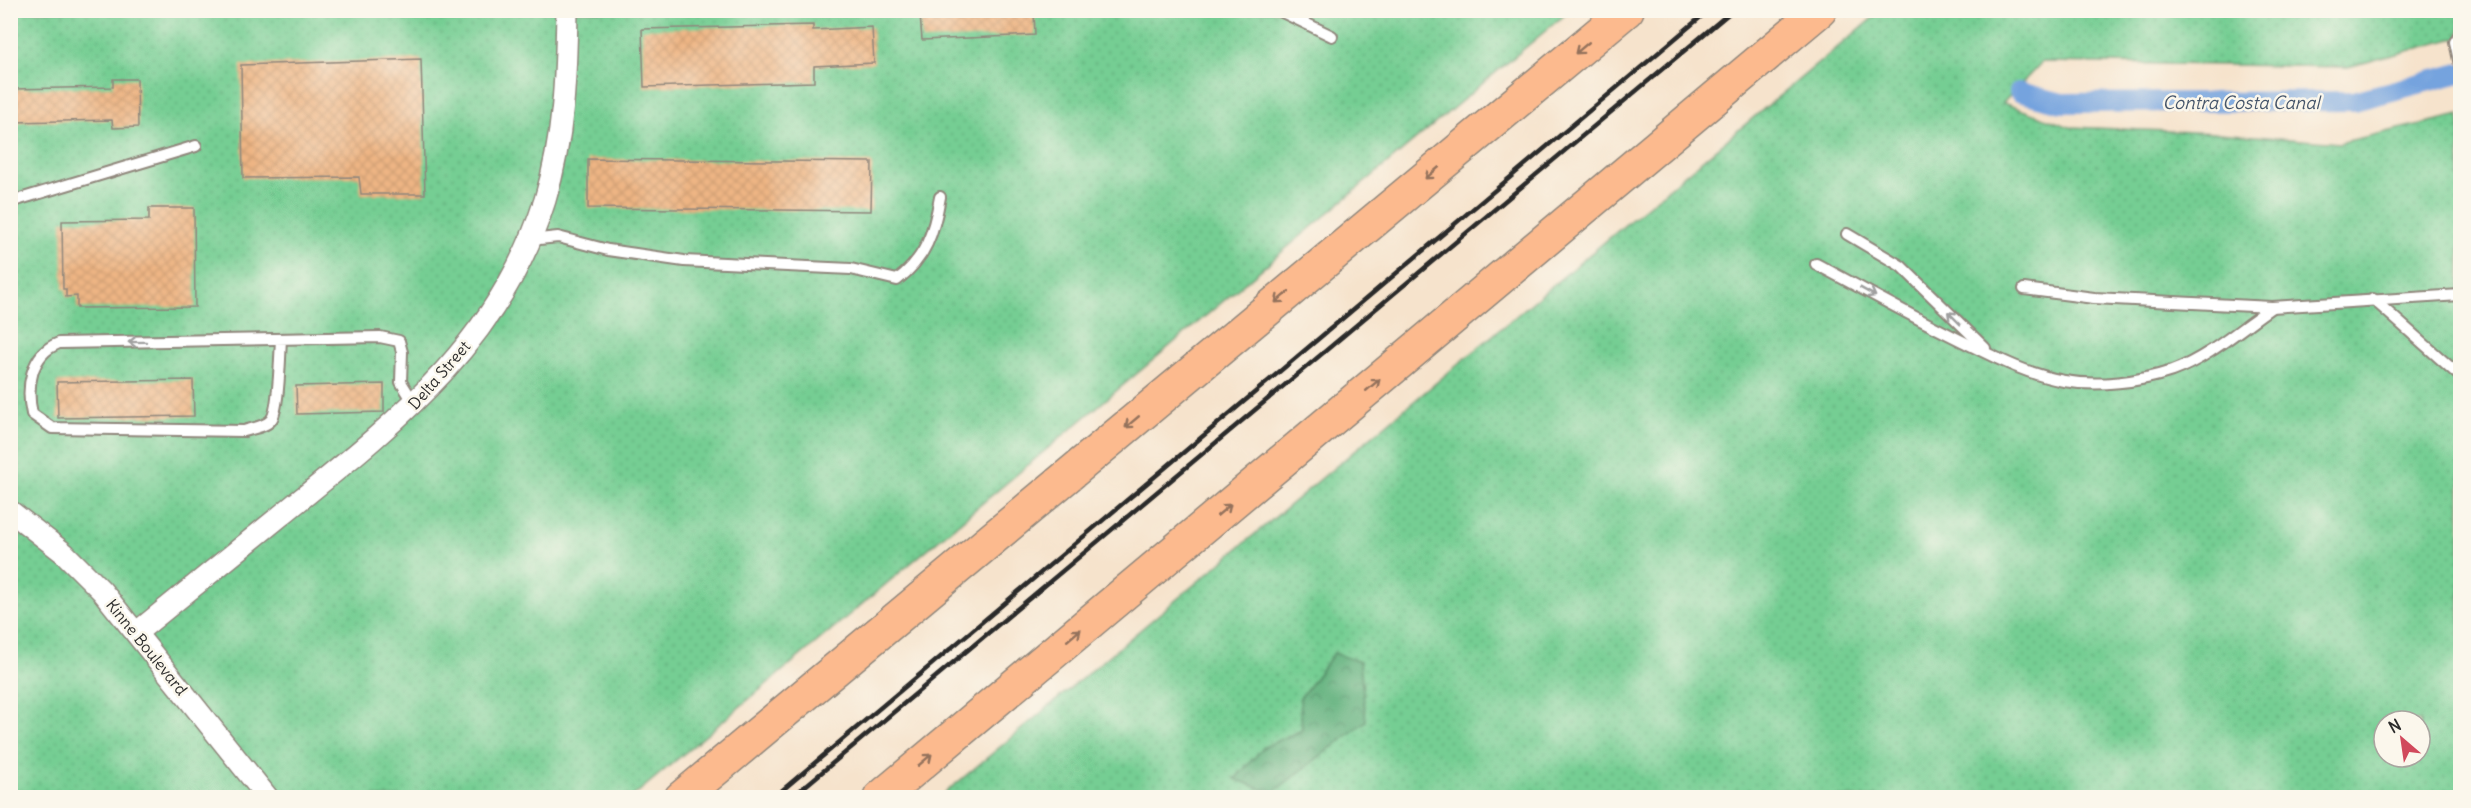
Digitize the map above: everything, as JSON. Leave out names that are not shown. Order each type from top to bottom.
[{"type":"highway","points":[[681,798],[1626,10]]},
{"type":"highway","points":[[880,798],[1820,10]]},
{"type":"street","name":"Delta Street","points":[[136,633],[379,437],[437,380],[493,309],[512,278],[530,240],[545,200],[556,156],[564,106],[567,10]]},
{"type":"street","name":"Kinne Boulevard","points":[[10,511],[64,553],[102,591],[268,798]]},
{"type":"lane","points":[[1278,10],[1332,36]]},
{"type":"lane","points":[[2460,33],[2455,42],[2460,64]]},
{"type":"lane","points":[[10,202],[196,146]]},
{"type":"lane","points":[[530,240],[558,237],[608,250],[684,261],[851,269],[897,280],[909,271],[924,252],[934,229],[940,197]]},
{"type":"lane","points":[[1847,234],[1901,266],[1996,358]]},
{"type":"lane","points":[[1816,264],[1916,319],[1996,358],[2028,372],[2065,381],[2100,383],[2136,381],[2173,370],[2198,357],[2272,307]]},
{"type":"lane","points":[[2024,290],[2094,298],[2272,307],[2460,295]]},
{"type":"lane","points":[[2373,299],[2460,376]]},
{"type":"lane","points":[[281,339],[272,419],[264,425],[244,431],[52,428],[32,414],[28,398],[32,373],[41,355],[59,343],[380,337],[399,341],[402,352],[401,382],[414,404]]},
{"type":"green space","points":[[10,11],[1569,11],[631,798],[11,797]]},
{"type":"green space","points":[[1881,11],[2460,11],[2460,37],[2348,67],[2042,62],[2003,103],[2070,127],[2218,133],[2339,143],[2460,115],[2460,797],[939,798]]},
{"type":"green space","points":[[1334,653],[1360,662],[1366,721],[1272,793],[1235,779],[1264,747],[1302,730],[1300,698]]},
{"type":"building","points":[[1034,11],[1035,35],[922,40],[920,15]]},
{"type":"building","points":[[813,25],[813,30],[872,27],[874,63],[814,66],[814,82],[644,87],[642,29]]},
{"type":"building","points":[[421,59],[425,194],[361,194],[359,177],[243,178],[241,65]]},
{"type":"building","points":[[113,79],[137,79],[138,127],[113,128],[112,120],[12,122],[12,89],[113,87]]},
{"type":"building","points":[[588,159],[872,162],[871,211],[588,208]]},
{"type":"building","points":[[149,208],[194,208],[195,307],[77,308],[77,296],[66,297],[66,289],[63,289],[62,221],[149,220]]},
{"type":"building","points":[[193,380],[194,416],[58,418],[57,382]]},
{"type":"building","points":[[384,384],[384,412],[297,414],[296,386]]},
{"type":"waterway","name":"Contra Costa Canal","points":[[2019,92],[2062,103],[2354,101],[2460,73]]},
{"type":"railway","points":[[773,798],[1709,10]]},
{"type":"railway","points":[[791,798],[1733,10]]}]
